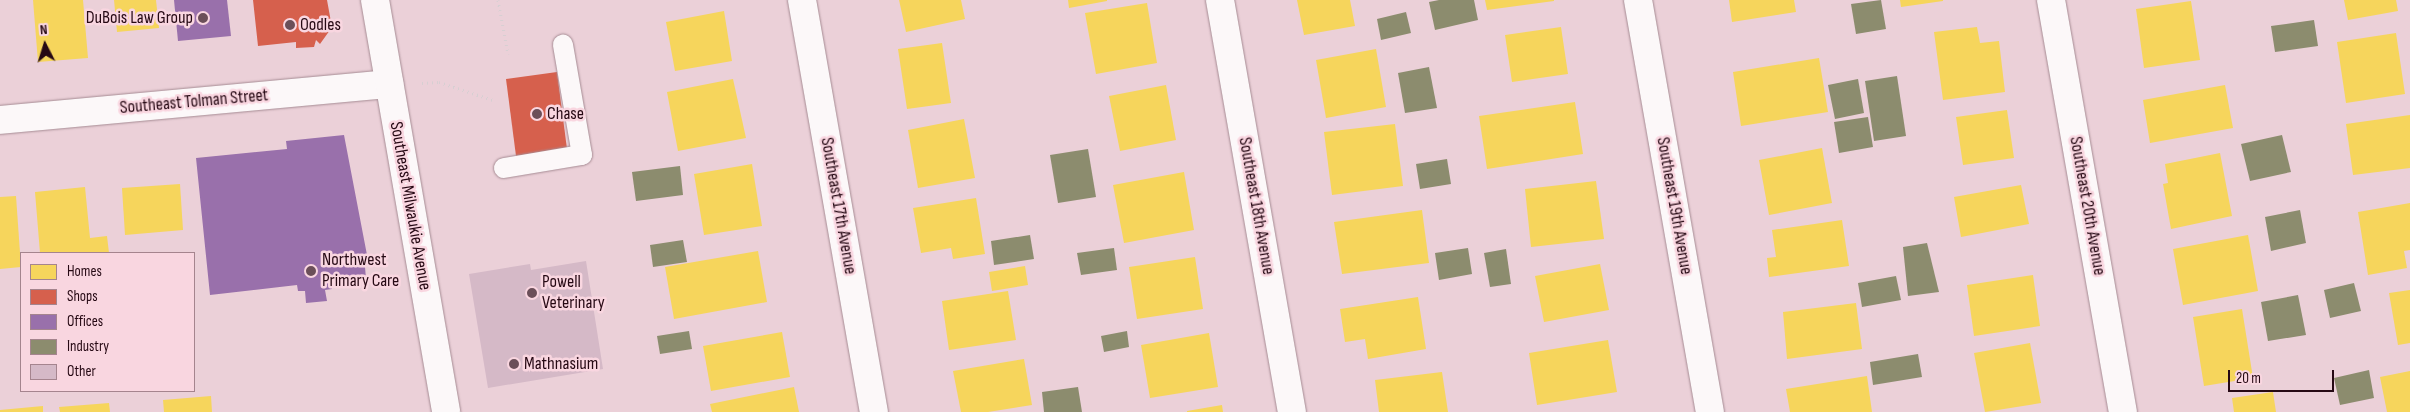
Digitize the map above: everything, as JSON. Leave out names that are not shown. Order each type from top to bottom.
[{"type":"street","name":"Southeast Milwaukie Avenue","points":[[375,0],[446,412]]},
{"type":"street","name":"Southeast 17th Avenue","points":[[802,0],[874,412]]},
{"type":"street","name":"Southeast 18th Avenue","points":[[1220,0],[1292,412]]},
{"type":"street","name":"Southeast 19th Avenue","points":[[1638,0],[1710,412]]},
{"type":"street","name":"Southeast 20th Avenue","points":[[2050,0],[2123,412]]},
{"type":"street","name":"Southeast Tolman Street","points":[[0,120],[389,84]]},
{"type":"lane","points":[[504,168],[582,155],[563,46]]},
{"type":"path","points":[[498,0],[508,54]]},
{"type":"path","points":[[389,84],[439,82],[493,100]]},
{"type":"building: Homes","points":[[33,0],[83,0],[88,58],[38,62]]},
{"type":"building: Homes","points":[[114,0],[156,0],[159,28],[117,32]]},
{"type":"building: Homes","points":[[899,0],[961,0],[965,19],[906,32]]},
{"type":"building: Homes","points":[[1068,0],[1107,0],[1107,1],[1069,8]]},
{"type":"building: Homes","points":[[1297,0],[1350,0],[1355,26],[1304,35]]},
{"type":"building: Homes","points":[[1485,0],[1554,0],[1554,1],[1487,10]]},
{"type":"building: Homes","points":[[1729,0],[1794,0],[1796,12],[1732,22]]},
{"type":"building: Homes","points":[[1900,0],[1943,0],[1943,1],[1901,7]]},
{"type":"building: Homes","points":[[2344,0],[2396,0],[2398,11],[2348,20]]},
{"type":"building: Homes","points":[[2191,1],[2200,60],[2144,68],[2136,9]]},
{"type":"building: Homes","points":[[1147,3],[1157,63],[1096,74],[1085,13]]},
{"type":"building: Homes","points":[[724,11],[732,61],[675,71],[666,22]]},
{"type":"building: Homes","points":[[1561,27],[1568,74],[1512,82],[1505,35]]},
{"type":"building: Homes","points":[[1977,27],[1980,43],[1999,41],[2005,92],[1943,100],[1934,32]]},
{"type":"building: Homes","points":[[2396,33],[2405,94],[2346,103],[2337,42]]},
{"type":"building: Homes","points":[[942,43],[951,103],[907,109],[898,49]]},
{"type":"building: Homes","points":[[1376,49],[1386,107],[1326,118],[1316,60]]},
{"type":"building: Homes","points":[[1819,58],[1828,112],[1741,126],[1733,72]]},
{"type":"building: Homes","points":[[733,79],[746,138],[678,151],[667,92]]},
{"type":"building: Homes","points":[[1166,85],[1176,140],[1120,151],[1109,96]]},
{"type":"building: Homes","points":[[2225,85],[2233,128],[2150,143],[2143,100]]},
{"type":"building: Homes","points":[[1575,102],[1583,154],[1487,169],[1479,116]]},
{"type":"building: Homes","points":[[2007,110],[2014,158],[1963,165],[1956,117]]},
{"type":"building: Homes","points":[[2410,115],[2410,168],[2353,175],[2346,124]]},
{"type":"building: Homes","points":[[964,119],[975,178],[918,188],[908,130]]},
{"type":"building: Homes","points":[[1395,124],[1403,186],[1332,195],[1324,132]]},
{"type":"building: Homes","points":[[1822,148],[1832,203],[1769,215],[1759,160]]},
{"type":"building: Homes","points":[[2220,153],[2232,216],[2171,229],[2163,184],[2168,183],[2165,164]]},
{"type":"building: Homes","points":[[752,164],[762,226],[704,235],[694,174]]},
{"type":"building: Homes","points":[[1184,172],[1194,230],[1124,243],[1113,185]]},
{"type":"building: Homes","points":[[1596,181],[1604,239],[1531,247],[1525,189]]},
{"type":"building: Homes","points":[[180,184],[183,230],[125,235],[122,188]]},
{"type":"building: Homes","points":[[2021,185],[2029,224],[1961,237],[1954,197]]},
{"type":"building: Homes","points":[[85,187],[90,238],[107,236],[109,252],[40,252],[35,192]]},
{"type":"building: Homes","points":[[16,196],[20,267],[0,269],[0,197]]},
{"type":"building: Homes","points":[[976,198],[985,254],[953,259],[951,248],[921,253],[913,208]]},
{"type":"building: Homes","points":[[2410,203],[2410,250],[2404,251],[2407,268],[2368,275],[2358,212]]},
{"type":"building: Homes","points":[[1422,210],[1429,263],[1342,274],[1334,222]]},
{"type":"building: Homes","points":[[1842,220],[1849,266],[1769,277],[1767,258],[1776,257],[1772,230]]},
{"type":"building: Homes","points":[[2248,235],[2258,291],[2183,305],[2173,249]]},
{"type":"building: Homes","points":[[758,251],[767,302],[674,319],[665,267]]},
{"type":"building: Homes","points":[[1195,257],[1203,309],[1137,319],[1129,267]]},
{"type":"building: Homes","points":[[1600,264],[1609,310],[1544,322],[1535,276]]},
{"type":"building: Homes","points":[[1025,266],[1028,285],[992,291],[989,272]]},
{"type":"building: Homes","points":[[2033,275],[2040,326],[1974,336],[1967,285]]},
{"type":"building: Homes","points":[[2410,290],[2410,343],[2398,345],[2389,293]]},
{"type":"building: Homes","points":[[1008,291],[1016,340],[949,350],[942,301]]},
{"type":"building: Homes","points":[[1418,297],[1426,349],[1368,359],[1365,339],[1345,342],[1340,309]]},
{"type":"building: Homes","points":[[1856,303],[1862,349],[1787,359],[1783,312]]},
{"type":"building: Homes","points":[[2242,309],[2253,378],[2204,386],[2193,317]]},
{"type":"building: Homes","points":[[782,332],[790,377],[711,391],[703,346]]},
{"type":"building: Homes","points":[[1209,333],[1218,387],[1150,398],[1141,345]]},
{"type":"building: Homes","points":[[1608,340],[1617,392],[1537,405],[1529,353]]},
{"type":"building: Homes","points":[[2030,343],[2041,403],[1985,412],[1974,353]]},
{"type":"building: Homes","points":[[1024,359],[1032,405],[988,412],[961,412],[953,371]]},
{"type":"building: Homes","points":[[2410,371],[2410,412],[2387,412],[2380,377]]},
{"type":"building: Homes","points":[[1442,372],[1448,412],[1379,412],[1375,380]]},
{"type":"building: Homes","points":[[1867,376],[1872,412],[1790,412],[1786,389]]},
{"type":"building: Homes","points":[[794,387],[799,412],[712,412],[710,404]]},
{"type":"building: Homes","points":[[2273,392],[2276,412],[2234,412],[2232,398]]},
{"type":"building: Homes","points":[[211,396],[212,412],[164,412],[163,400]]},
{"type":"building: Homes","points":[[109,403],[110,412],[60,412],[59,407]]},
{"type":"building: Homes","points":[[1222,405],[1223,412],[1187,412],[1187,411]]},
{"type":"building: Homes","points":[[43,406],[43,412],[0,412],[0,410]]},
{"type":"building: Shops","name":"Oodles","points":[[253,0],[327,0],[331,22],[324,26],[330,30],[320,44],[316,40],[314,47],[296,48],[296,42],[258,46]]},
{"type":"building: Shops","name":"Chase","points":[[557,72],[567,149],[516,156],[506,79]]},
{"type":"building: Offices","name":"DuBois Law Group","points":[[174,0],[227,0],[231,36],[178,41]]},
{"type":"building: Offices","points":[[344,135],[367,255],[364,255],[366,279],[331,282],[332,289],[325,290],[327,301],[306,303],[305,291],[298,291],[297,285],[210,295],[196,158],[287,149],[286,141]]},
{"type":"building: Industry","points":[[1439,0],[1474,0],[1478,20],[1435,30],[1429,2]]},
{"type":"building: Industry","points":[[1881,0],[1886,29],[1856,34],[1851,4]]},
{"type":"building: Industry","points":[[1406,12],[1411,33],[1381,40],[1377,19]]},
{"type":"building: Industry","points":[[2314,20],[2318,46],[2275,52],[2271,26]]},
{"type":"building: Industry","points":[[1429,67],[1437,108],[1405,113],[1398,73]]},
{"type":"building: Industry","points":[[1897,76],[1906,136],[1874,141],[1865,81]]},
{"type":"building: Industry","points":[[1858,79],[1864,113],[1835,119],[1828,85]]},
{"type":"building: Industry","points":[[1868,117],[1873,147],[1839,153],[1834,122]]},
{"type":"building: Industry","points":[[2282,135],[2291,172],[2250,181],[2241,144]]},
{"type":"building: Industry","points":[[1088,149],[1096,197],[1058,203],[1050,155]]},
{"type":"building: Industry","points":[[1447,159],[1451,184],[1420,189],[1416,164]]},
{"type":"building: Industry","points":[[680,166],[683,195],[636,201],[632,172]]},
{"type":"building: Industry","points":[[2300,210],[2306,243],[2271,251],[2265,217]]},
{"type":"building: Industry","points":[[1030,235],[1034,259],[994,265],[991,241]]},
{"type":"building: Industry","points":[[683,240],[687,262],[653,267],[650,245]]},
{"type":"building: Industry","points":[[1927,243],[1939,292],[1908,296],[1903,247]]},
{"type":"building: Industry","points":[[1114,248],[1117,270],[1081,275],[1077,253]]},
{"type":"building: Industry","points":[[1468,248],[1472,274],[1439,280],[1435,253]]},
{"type":"building: Industry","points":[[1506,249],[1511,284],[1490,287],[1484,253]]},
{"type":"building: Industry","points":[[1896,276],[1901,300],[1862,307],[1858,283]]},
{"type":"building: Industry","points":[[2354,283],[2361,311],[2330,318],[2324,290]]},
{"type":"building: Industry","points":[[2298,295],[2306,335],[2268,341],[2261,302]]},
{"type":"building: Industry","points":[[689,331],[692,349],[660,354],[657,336]]},
{"type":"building: Industry","points":[[1127,331],[1129,347],[1104,352],[1101,336]]},
{"type":"building: Industry","points":[[1918,354],[1922,377],[1873,385],[1870,362]]},
{"type":"building: Industry","points":[[2369,370],[2374,398],[2340,405],[2334,378]]},
{"type":"building: Industry","points":[[1078,387],[1082,412],[1044,412],[1042,392]]},
{"type":"building: Other","points":[[586,261],[603,369],[488,388],[469,274],[530,264],[531,270]]},
{"type":"place","name":"DuBois Law Group","points":[[203,18]]},
{"type":"place","name":"Oodles","points":[[290,25]]},
{"type":"place","name":"Chase","points":[[537,114]]},
{"type":"place","name":"Northwest Primary Care","points":[[311,271]]},
{"type":"place","name":"Powell Veterinary","points":[[532,293]]},
{"type":"place","name":"Mathnasium","points":[[514,364]]}]
